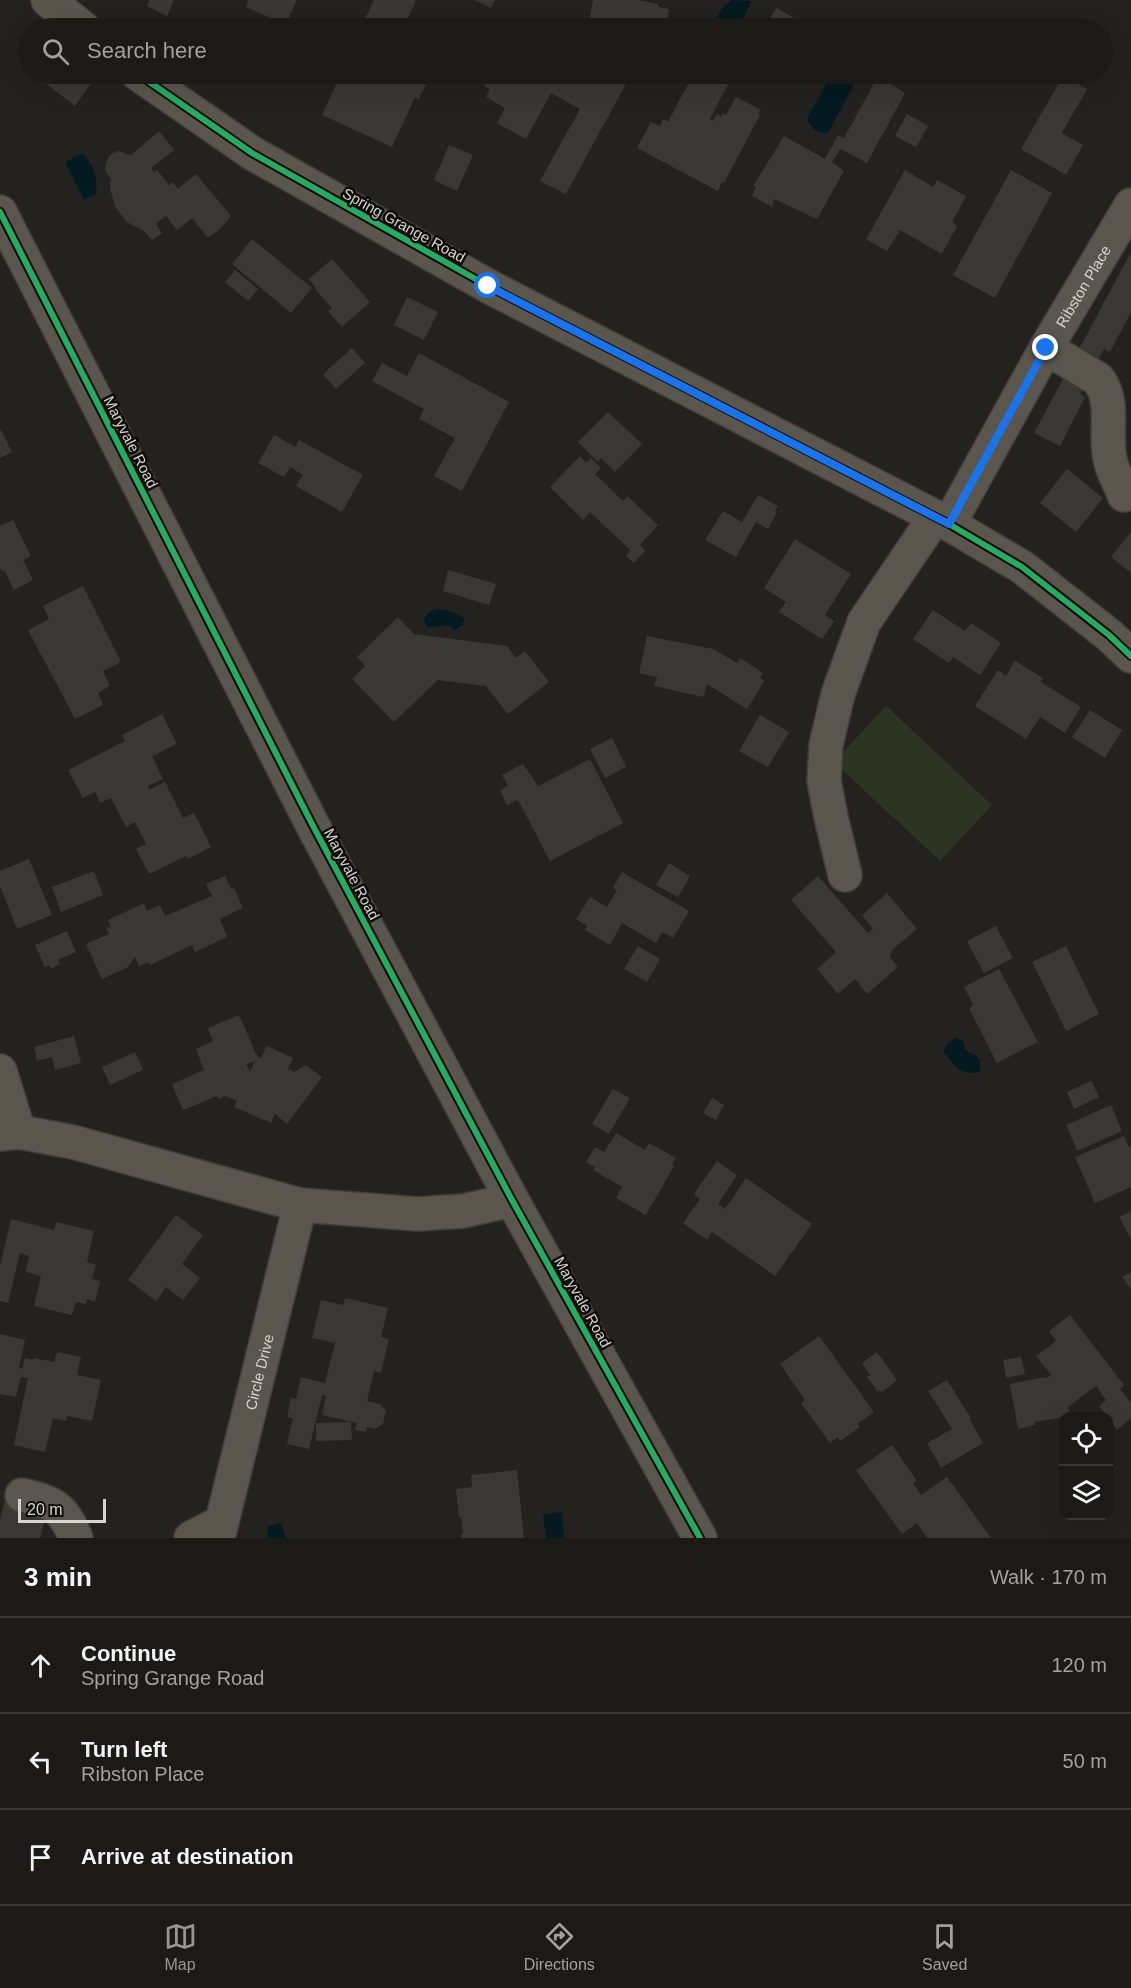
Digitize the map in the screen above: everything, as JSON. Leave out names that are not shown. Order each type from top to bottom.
[{"type":"street","points":[[48,0],[70,18]]},
{"type":"street","name":"Spring Grange Road","points":[[152,84],[252,153],[478,280],[942,521],[1022,567],[1109,635],[1131,656]]},
{"type":"street","name":"Ribston Place","points":[[845,874],[824,781],[826,745],[838,694],[864,622],[942,521],[1131,205]]},
{"type":"street","name":"Maryvale Road","points":[[0,212],[312,824],[512,1200],[700,1538]]},
{"type":"street","points":[[1046,348],[1098,379],[1103,386],[1108,406],[1110,459],[1124,495]]},
{"type":"street","points":[[0,1071],[9,1133],[73,1142],[300,1205],[418,1214],[463,1211],[512,1200]]},
{"type":"street","name":"Circle Drive","points":[[220,1530],[300,1205]]},
{"type":"street","points":[[22,1495],[50,1502],[67,1520],[76,1538]]},
{"type":"street","points":[[191,1538],[220,1530]]},
{"type":"green space","points":[[886,706],[992,805],[940,861],[834,762]]},
{"type":"water","points":[[732,0],[752,1],[743,18],[716,18]]},
{"type":"water","points":[[826,84],[852,84],[828,133],[812,128],[807,118]]},
{"type":"water","points":[[83,153],[96,177],[96,194],[84,200],[65,162]]},
{"type":"water","points":[[437,609],[455,613],[464,618],[463,625],[454,630],[451,626],[446,625],[428,627],[424,621],[426,616]]},
{"type":"water","points":[[957,1038],[963,1041],[965,1050],[980,1060],[980,1071],[968,1073],[959,1069],[944,1052],[947,1044]]},
{"type":"water","points":[[562,1512],[564,1538],[546,1538],[543,1515]]},
{"type":"water","points":[[281,1523],[286,1538],[267,1538],[268,1526]]},
{"type":"building","points":[[150,0],[174,0],[167,16],[147,6]]},
{"type":"building","points":[[249,0],[297,0],[289,18],[271,18],[246,7]]},
{"type":"building","points":[[374,0],[416,1],[408,18],[365,18]]},
{"type":"building","points":[[475,0],[495,0],[491,8]]},
{"type":"building","points":[[593,0],[637,0],[658,4],[658,7],[669,9],[668,18],[590,18]]},
{"type":"building","points":[[776,8],[794,18],[770,18]]},
{"type":"building","points":[[46,84],[91,84],[75,106]]},
{"type":"building","points":[[336,84],[426,84],[419,99],[415,97],[392,147],[322,115]]},
{"type":"building","points":[[485,84],[626,84],[566,194],[540,181],[580,109],[551,93],[526,139],[497,123],[505,108],[486,97],[490,89],[484,86]]},
{"type":"building","points":[[688,84],[728,84],[710,119],[713,121],[717,114],[721,117],[723,113],[726,115],[736,97],[761,110],[718,191],[637,148],[651,122],[660,126],[663,119],[668,122]]},
{"type":"building","points":[[874,84],[891,84],[905,93],[867,163],[840,149],[832,162],[844,171],[817,219],[774,199],[772,207],[752,196],[756,187],[753,186],[784,136],[825,159],[838,135],[844,138]]},
{"type":"building","points":[[1058,84],[1078,84],[1087,89],[1062,133],[1083,145],[1066,175],[1021,149]]},
{"type":"building","points":[[907,114],[928,126],[916,147],[895,136]]},
{"type":"building","points":[[159,131],[174,150],[151,168],[154,172],[157,170],[169,185],[173,182],[178,189],[196,174],[231,216],[208,238],[192,218],[177,230],[166,216],[156,224],[162,233],[152,240],[144,231],[127,222],[116,208],[110,189],[111,179],[105,167],[108,158],[118,151],[131,155]]},
{"type":"building","points":[[449,145],[473,155],[457,191],[434,180]]},
{"type":"building","points":[[905,170],[933,187],[937,180],[966,196],[952,222],[957,226],[942,254],[900,230],[887,251],[866,239]]},
{"type":"building","points":[[1011,170],[1052,193],[995,298],[953,275]]},
{"type":"building","points":[[252,239],[312,288],[291,313],[232,264]]},
{"type":"building","points":[[1131,252],[1131,312],[1110,352],[1104,349],[1080,394],[1085,397],[1060,446],[1034,433]]},
{"type":"building","points":[[332,259],[370,302],[342,327],[328,311],[332,308],[309,279]]},
{"type":"building","points":[[235,270],[258,289],[248,301],[225,282]]},
{"type":"building","points":[[407,297],[438,312],[424,340],[394,325]]},
{"type":"building","points":[[352,348],[365,363],[336,389],[323,374]]},
{"type":"building","points":[[419,353],[509,402],[462,491],[434,476],[455,438],[419,419],[424,409],[372,381],[382,363],[407,376]]},
{"type":"building","points":[[608,412],[642,444],[615,472],[601,458],[598,462],[578,442]]},
{"type":"building","points":[[0,428],[12,452],[0,458]]},
{"type":"building","points":[[274,435],[296,447],[299,440],[363,475],[342,512],[296,486],[303,475],[290,467],[284,477],[258,463]]},
{"type":"building","points":[[580,456],[586,463],[591,458],[601,468],[595,474],[623,501],[627,496],[658,525],[640,545],[645,551],[634,563],[626,556],[630,550],[590,512],[583,520],[550,487]]},
{"type":"building","points":[[1067,469],[1103,498],[1076,532],[1040,503]]},
{"type":"building","points":[[758,495],[778,506],[775,511],[777,513],[768,529],[756,522],[736,557],[705,540],[723,511],[742,522]]},
{"type":"building","points":[[13,520],[31,556],[23,560],[33,580],[14,590],[4,570],[0,568],[0,526]]},
{"type":"building","points":[[1131,532],[1131,573],[1111,557]]},
{"type":"building","points":[[795,539],[851,574],[825,615],[834,621],[822,639],[779,612],[786,602],[764,588]]},
{"type":"building","points":[[448,570],[496,584],[489,605],[443,591]]},
{"type":"building","points":[[83,586],[121,662],[103,671],[110,686],[98,693],[103,705],[75,719],[28,630],[49,619],[43,606]]},
{"type":"building","points":[[933,610],[965,631],[971,623],[1001,643],[980,675],[953,657],[949,663],[913,639]]},
{"type":"building","points":[[398,617],[414,634],[507,646],[516,658],[525,651],[549,682],[508,714],[486,686],[438,680],[394,722],[352,679],[365,666],[357,657]]},
{"type":"building","points":[[647,636],[713,649],[737,663],[740,658],[763,673],[760,678],[764,681],[747,709],[707,684],[703,697],[654,686],[657,677],[639,673]]},
{"type":"building","points":[[1015,661],[1043,678],[1041,682],[1081,707],[1065,733],[1040,717],[1026,739],[975,706],[998,670],[1006,676]]},
{"type":"building","points":[[1090,710],[1122,730],[1105,758],[1072,737]]},
{"type":"building","points":[[162,714],[177,744],[152,756],[163,779],[148,786],[149,790],[165,782],[183,818],[194,813],[211,847],[188,859],[186,856],[149,874],[136,849],[146,844],[135,822],[126,827],[111,798],[100,803],[95,792],[83,798],[68,770],[125,741],[122,735]]},
{"type":"building","points":[[760,715],[789,732],[768,767],[739,751]]},
{"type":"building","points":[[612,738],[626,767],[605,778],[590,749]]},
{"type":"building","points":[[590,759],[623,823],[550,861],[518,800],[507,805],[500,790],[508,786],[502,775],[523,764],[538,786]]},
{"type":"building","points":[[29,859],[52,915],[17,929],[0,886],[0,871]]},
{"type":"building","points":[[669,863],[690,876],[678,897],[656,885]]},
{"type":"building","points":[[94,871],[103,895],[61,912],[52,887]]},
{"type":"building","points":[[622,872],[689,911],[673,938],[662,932],[656,943],[622,923],[610,945],[585,930],[587,926],[576,919],[590,897],[607,907],[617,890],[613,888]]},
{"type":"building","points":[[225,876],[231,889],[234,888],[243,908],[220,919],[227,937],[195,952],[192,945],[150,965],[148,962],[139,966],[135,957],[128,967],[102,979],[86,944],[109,934],[106,928],[111,927],[108,920],[144,903],[147,911],[160,905],[165,916],[212,896],[206,884]]},
{"type":"building","points":[[818,876],[868,933],[873,929],[862,915],[887,893],[917,929],[892,950],[890,957],[898,967],[867,994],[855,979],[838,994],[817,969],[836,952],[791,900]]},
{"type":"building","points":[[996,926],[1013,958],[984,973],[967,941]]},
{"type":"building","points":[[67,931],[76,952],[58,960],[60,964],[51,969],[49,965],[45,967],[35,945]]},
{"type":"building","points":[[638,946],[660,959],[647,982],[624,969]]},
{"type":"building","points":[[1066,946],[1099,1014],[1066,1031],[1032,962]]},
{"type":"building","points":[[999,969],[1038,1042],[997,1063],[969,1008],[973,1005],[964,987]]},
{"type":"building","points":[[239,1015],[257,1056],[261,1058],[267,1046],[293,1058],[288,1069],[294,1072],[306,1065],[322,1077],[287,1124],[275,1114],[271,1123],[234,1107],[237,1101],[226,1096],[219,1099],[217,1096],[183,1110],[172,1084],[204,1070],[196,1049],[213,1041],[208,1028]],"holes":[[[255,1061],[250,1072],[246,1064]]]},
{"type":"building","points":[[74,1036],[81,1063],[55,1070],[52,1057],[37,1061],[34,1047]]},
{"type":"building","points":[[135,1052],[143,1070],[110,1085],[102,1067]]},
{"type":"building","points":[[1091,1081],[1099,1097],[1074,1109],[1067,1092]]},
{"type":"building","points":[[613,1089],[630,1098],[609,1134],[592,1124]]},
{"type":"building","points":[[712,1098],[724,1105],[716,1120],[703,1113]]},
{"type":"building","points":[[1111,1105],[1122,1131],[1077,1151],[1066,1125]]},
{"type":"building","points":[[616,1133],[645,1150],[649,1143],[676,1158],[672,1164],[674,1166],[646,1215],[616,1198],[622,1187],[593,1170],[595,1167],[586,1162],[595,1147],[604,1152]]},
{"type":"building","points":[[1124,1136],[1129,1147],[1131,1146],[1131,1187],[1095,1203],[1075,1157]]},
{"type":"building","points":[[717,1161],[737,1175],[718,1204],[725,1209],[746,1178],[812,1224],[775,1276],[712,1232],[707,1240],[683,1223],[700,1199],[694,1194]]},
{"type":"building","points":[[1131,1211],[1131,1239],[1119,1217]]},
{"type":"building","points":[[176,1215],[203,1235],[182,1264],[200,1278],[183,1300],[166,1287],[156,1301],[128,1280]]},
{"type":"building","points":[[11,1219],[54,1230],[56,1222],[94,1231],[87,1262],[96,1265],[92,1279],[100,1281],[95,1302],[87,1299],[86,1304],[76,1302],[72,1315],[34,1306],[41,1276],[26,1272],[29,1256],[20,1253],[8,1303],[0,1301],[0,1266]]},
{"type":"building","points":[[1131,1272],[1131,1290],[1122,1277]]},
{"type":"building","points":[[345,1298],[388,1308],[381,1337],[389,1339],[381,1373],[374,1371],[367,1401],[380,1404],[386,1411],[383,1424],[375,1429],[367,1427],[366,1432],[355,1430],[357,1423],[322,1415],[326,1396],[322,1395],[309,1449],[287,1444],[293,1418],[287,1417],[291,1398],[296,1399],[301,1377],[325,1383],[335,1343],[312,1338],[321,1300],[343,1305]]},
{"type":"building","points":[[1070,1315],[1124,1385],[1120,1389],[1131,1403],[1131,1418],[1117,1430],[1113,1425],[1113,1412],[1104,1412],[1099,1406],[1106,1400],[1096,1386],[1068,1407],[1069,1412],[1059,1412],[1059,1418],[1034,1422],[1035,1425],[1018,1429],[1010,1384],[1047,1378],[1051,1375],[1036,1356],[1056,1341],[1049,1331]]},
{"type":"building","points":[[0,1334],[25,1340],[19,1368],[22,1369],[25,1358],[54,1362],[57,1352],[81,1357],[77,1375],[101,1380],[92,1421],[67,1416],[66,1421],[53,1418],[45,1452],[14,1445],[28,1378],[21,1377],[16,1397],[0,1394]]},
{"type":"building","points":[[819,1336],[874,1412],[857,1424],[860,1427],[840,1441],[838,1437],[830,1443],[801,1403],[805,1400],[780,1364]]},
{"type":"building","points":[[877,1352],[897,1380],[882,1392],[880,1390],[878,1392],[867,1377],[870,1375],[862,1363]]},
{"type":"building","points":[[1021,1357],[1025,1374],[1006,1378],[1003,1360]]},
{"type":"building","points":[[947,1380],[971,1418],[969,1418],[983,1443],[941,1468],[927,1443],[952,1429],[928,1391]]},
{"type":"building","points":[[351,1422],[352,1440],[316,1441],[316,1423]]},
{"type":"building","points":[[892,1445],[917,1481],[913,1483],[921,1495],[947,1477],[991,1538],[927,1538],[917,1523],[902,1534],[856,1470]]},
{"type":"building","points":[[517,1470],[524,1538],[461,1538],[463,1534],[456,1489],[472,1487],[471,1475]]},
{"type":"building","points":[[6,1496],[24,1500],[39,1510],[37,1518],[45,1520],[40,1538],[0,1538],[0,1520]]},
{"type":"cycle path","points":[[152,84],[252,153],[488,286],[949,524],[1022,567],[1109,635],[1131,656]]},
{"type":"cycle path","points":[[0,212],[312,824],[512,1200],[700,1538]]},
{"type":"route","points":[[488,286],[949,524],[1046,348]]}]
